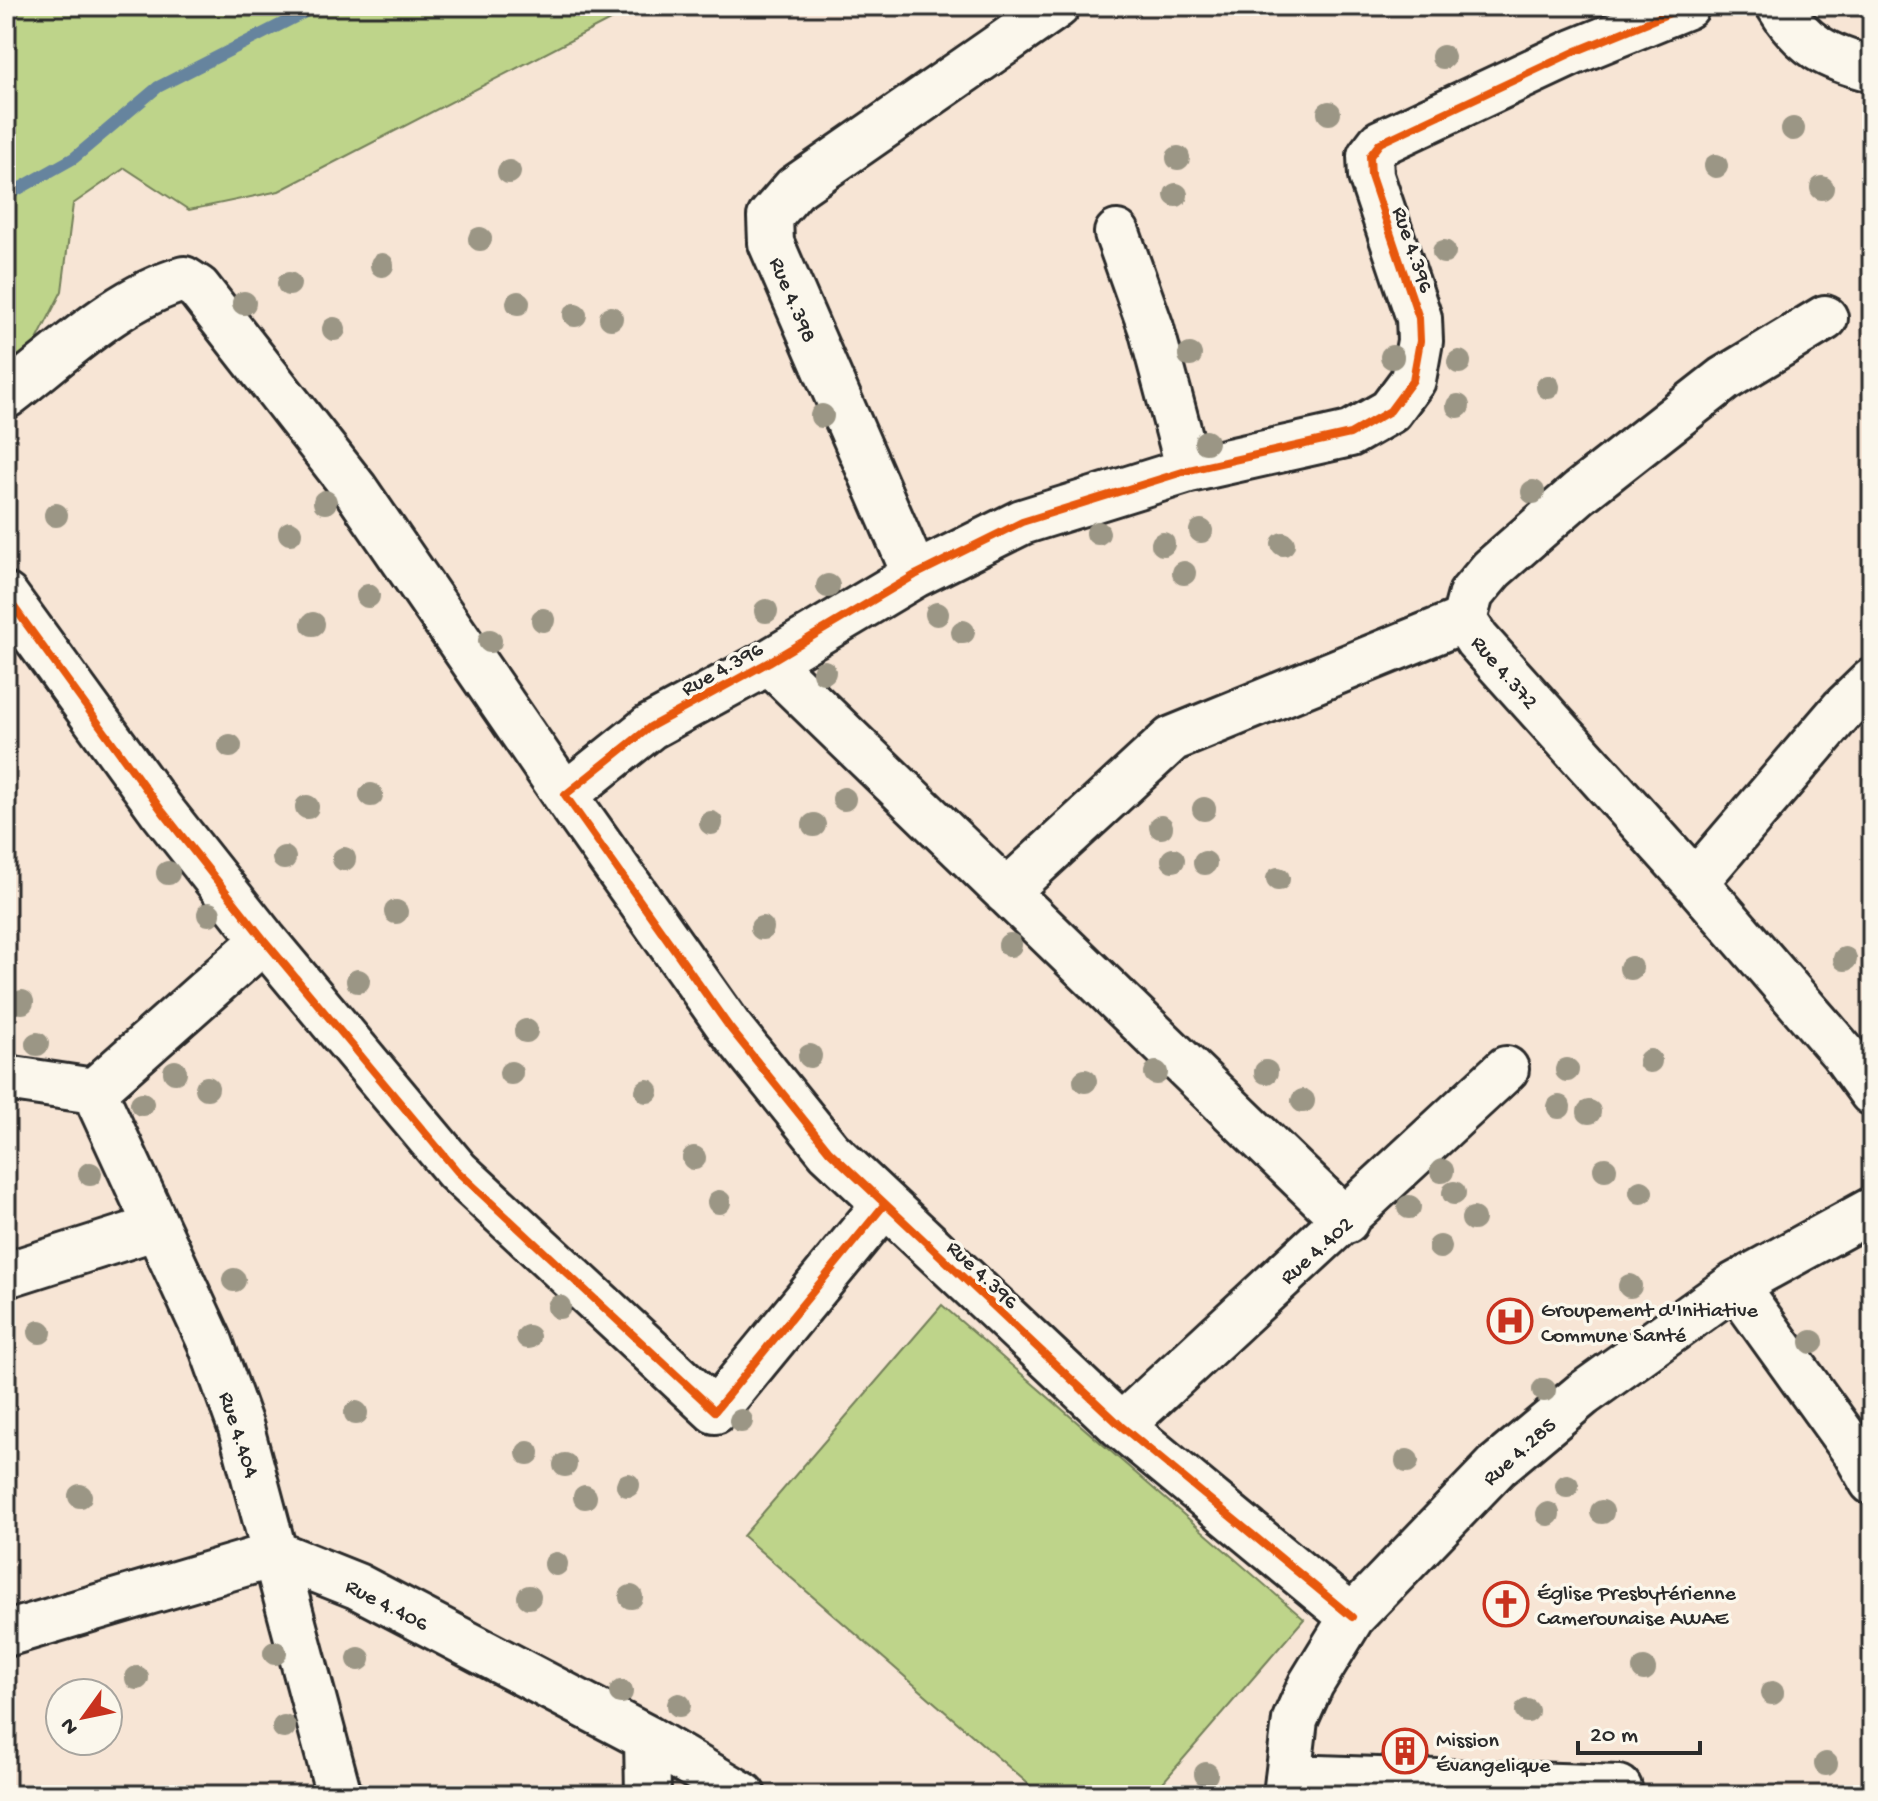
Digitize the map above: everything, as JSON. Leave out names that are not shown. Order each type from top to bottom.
[{"type":"street","name":"Rue 4.398","points":[[915,575],[771,243],[770,217],[795,188],[1057,6]]},
{"type":"street","name":"Rue 4.396","points":[[1352,1617],[1121,1426],[829,1151],[730,1028],[565,795],[650,727],[769,662],[915,575],[1022,522],[1189,470],[1350,434],[1390,411],[1413,380],[1420,341],[1419,318],[1371,176],[1370,156],[1380,143],[1574,52],[1687,6]]},
{"type":"street","points":[[1779,6],[1793,30],[1833,59],[1872,69]]},
{"type":"street","points":[[1117,233],[1151,328],[1189,470]]},
{"type":"street","points":[[6,396],[112,316],[165,284],[184,279],[198,288],[355,489],[565,795]]},
{"type":"street","points":[[1464,620],[1471,594],[1492,569],[1580,492],[1724,379],[1825,318]]},
{"type":"street","points":[[6,596],[162,811],[264,940],[457,1171],[715,1411],[884,1205]]},
{"type":"street","name":"Rue 4.372","points":[[1006,892],[1172,739],[1464,620],[1477,640],[1695,882],[1843,1053],[1872,1093]]},
{"type":"street","points":[[769,662],[1346,1221]]},
{"type":"street","points":[[1695,882],[1843,709],[1872,681]]},
{"type":"street","points":[[6,1078],[94,1091],[264,940]]},
{"type":"street","name":"Rue 4.402","points":[[1121,1426],[1346,1221],[1506,1069]]},
{"type":"street","name":"Rue 4.404","points":[[94,1091],[210,1342],[241,1428],[339,1795]]},
{"type":"street","name":"Rue 4.285","points":[[1287,1786],[1295,1720],[1311,1684],[1352,1617],[1497,1466],[1583,1394],[1735,1285],[1872,1210]]},
{"type":"street","points":[[6,1275],[157,1227]]},
{"type":"street","points":[[1735,1285],[1855,1452],[1872,1482]]},
{"type":"street","points":[[6,1634],[277,1554]]},
{"type":"street","name":"Rue 4.406","points":[[277,1554],[357,1586],[647,1738],[743,1795]]},
{"type":"street","points":[[647,1738],[648,1795]]},
{"type":"street","points":[[1287,1786],[1619,1788],[1618,1795]]},
{"type":"green space","points":[[6,6],[637,6],[279,191],[189,210],[125,168],[73,204],[62,291],[31,352],[6,364]]},
{"type":"green space","points":[[942,1305],[1304,1619],[1152,1795],[1041,1795],[743,1536]]},
{"type":"waterway","points":[[6,196],[74,158],[158,87],[317,6]]},
{"type":"cycle path","points":[[1352,1617],[1121,1426],[829,1151],[730,1028],[565,795],[650,727],[769,662],[915,575],[1022,522],[1189,470],[1350,434],[1390,411],[1413,380],[1420,341],[1419,318],[1371,176],[1370,156],[1380,143],[1574,52],[1687,6]]},
{"type":"cycle path","points":[[6,596],[162,811],[264,940],[457,1171],[715,1411],[884,1205]]},
{"type":"place","name":"Groupement d'Initiative Commune Santé","points":[[1510,1321]]},
{"type":"place","name":"Église Presbytérienne Camerounaise AWAE","points":[[1506,1604]]},
{"type":"place","name":"Mission Évangelique","points":[[1405,1751]]}]
